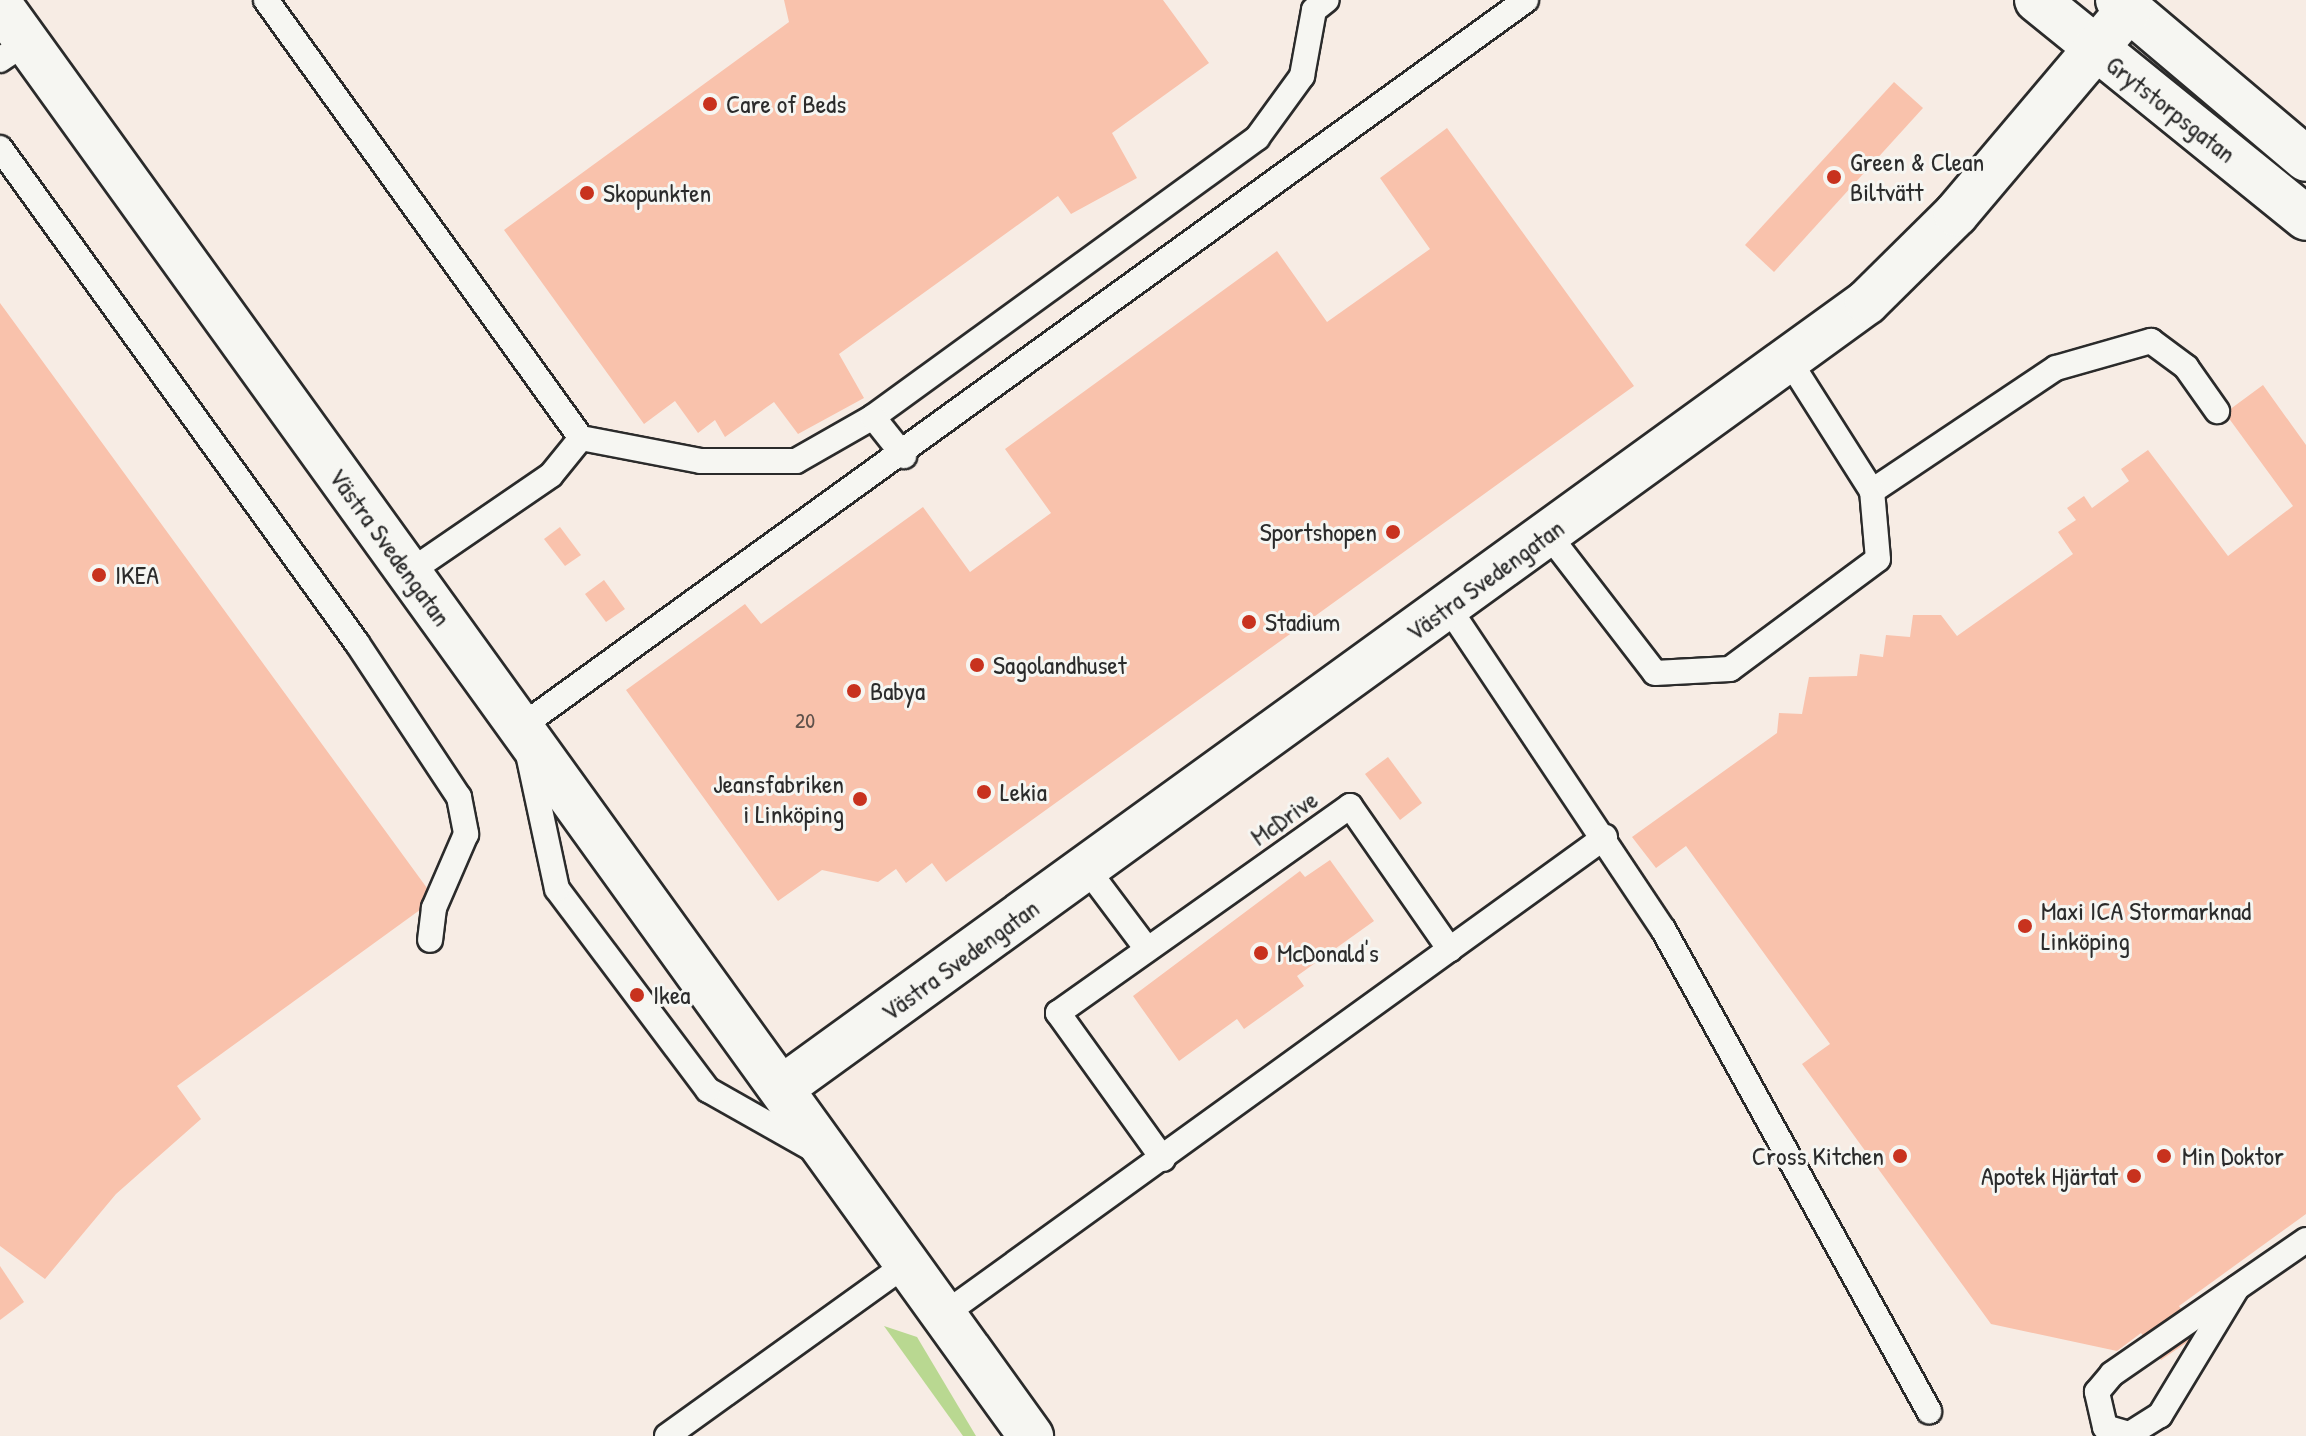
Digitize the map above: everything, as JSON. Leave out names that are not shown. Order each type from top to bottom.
[{"type":"street","name":"Grytstorpsgatan","points":[[2037,0],[2306,218]]},
{"type":"street","name":"Grytstorpsgatan","points":[[2123,4],[2306,159]]},
{"type":"street","name":"Västra Svedengatan","points":[[783,1087],[1790,362],[1867,302],[1956,214],[2095,49],[2123,4]]},
{"type":"street","name":"Västra Svedengatan","points":[[0,5],[13,51],[522,726],[946,1313],[1031,1436]]},
{"type":"lane","points":[[266,0],[581,438],[701,461],[796,461],[873,417],[1257,138],[1302,76],[1314,10],[1327,0]]},
{"type":"lane","points":[[837,1163],[708,1090],[557,889],[522,726],[904,456],[1526,0]]},
{"type":"lane","points":[[0,148],[357,643],[459,797],[466,834],[434,908],[430,940]]},
{"type":"lane","points":[[1872,491],[2056,368],[2151,341],[2186,367],[2217,411]]},
{"type":"lane","points":[[1548,534],[1655,673],[1730,669],[1878,559],[1872,491],[1790,362]]},
{"type":"lane","points":[[873,417],[904,456]]},
{"type":"lane","points":[[408,573],[551,475],[581,438]]},
{"type":"lane","points":[[1448,607],[1605,837],[1929,1411]]},
{"type":"lane","name":"McDrive","points":[[1147,949],[1350,806],[1450,950]]},
{"type":"lane","points":[[946,1313],[1071,1228],[1605,837]]},
{"type":"lane","points":[[1087,869],[1147,949],[1058,1013],[1163,1159]]},
{"type":"lane","points":[[2237,1288],[2160,1415],[2129,1434],[2105,1427],[2097,1392],[2112,1374],[2306,1240]]},
{"type":"lane","points":[[667,1436],[908,1263]]},
{"type":"green space","points":[[884,1326],[917,1337],[976,1436],[963,1436]]},
{"type":"building","points":[[784,0],[1163,0],[1209,63],[1112,133],[1137,178],[1071,214],[1058,196],[839,354],[864,398],[798,434],[774,402],[725,437],[715,420],[698,433],[675,401],[644,424],[504,230],[789,22]]},
{"type":"building","name":"Green & Clean Biltvätt","points":[[1894,82],[1923,108],[1774,272],[1745,245]]},
{"type":"building","points":[[1447,128],[1634,386],[946,882],[932,863],[906,883],[896,869],[878,882],[822,870],[778,901],[626,690],[745,604],[761,624],[923,507],[970,572],[1051,513],[1005,449],[1277,251],[1327,322],[1430,249],[1380,178]]},
{"type":"building","name":"IKEA","points":[[0,303],[435,899],[177,1086],[201,1119],[116,1194],[45,1279],[0,1246]]},
{"type":"building","name":"Maxi ICA Stormarknad Linköping","points":[[2263,385],[2306,445],[2306,1214],[2179,1306],[2199,1334],[2161,1360],[2141,1333],[2117,1351],[1991,1324],[1802,1064],[1830,1044],[1686,846],[1656,868],[1632,837],[1777,733],[1779,713],[1802,714],[1809,677],[1857,676],[1860,654],[1883,657],[1886,635],[1910,637],[1913,615],[1941,615],[1957,636],[2073,554],[2058,532],[2076,520],[2067,508],[2084,496],[2092,508],[2129,481],[2121,469],[2148,450],[2228,556],[2293,506],[2225,413]]},
{"type":"building","points":[[560,527],[581,555],[565,566],[544,539]]},
{"type":"building","points":[[604,580],[625,609],[606,622],[585,594]]},
{"type":"building","points":[[1388,757],[1422,803],[1400,820],[1365,774]]},
{"type":"building","name":"McDonald's","points":[[1330,860],[1374,921],[1297,976],[1304,986],[1244,1029],[1237,1019],[1179,1061],[1133,996],[1300,871],[1305,877]]},
{"type":"building","points":[[0,1266],[24,1302],[0,1320]]},
{"type":"place","name":"Care of Beds","points":[[710,104]]},
{"type":"place","name":"Green & Clean Biltvätt","points":[[1834,177]]},
{"type":"place","name":"Skopunkten","points":[[587,193]]},
{"type":"place","name":"Sportshopen","points":[[1393,532]]},
{"type":"place","name":"IKEA","points":[[99,575]]},
{"type":"place","name":"Stadium","points":[[1249,622]]},
{"type":"place","name":"Sagolandhuset","points":[[977,665]]},
{"type":"place","name":"Babya","points":[[854,691]]},
{"type":"place","name":"Lekia","points":[[984,792]]},
{"type":"place","name":"Jeansfabriken i Linköping","points":[[860,799]]},
{"type":"place","name":"Maxi ICA Stormarknad Linköping","points":[[2025,926]]},
{"type":"place","name":"McDonald's","points":[[1261,953]]},
{"type":"place","name":"Ikea","points":[[637,995]]},
{"type":"place","name":"Cross Kitchen","points":[[1900,1156]]},
{"type":"place","name":"Min Doktor","points":[[2164,1156]]},
{"type":"place","name":"Apotek Hjärtat","points":[[2134,1176]]}]
